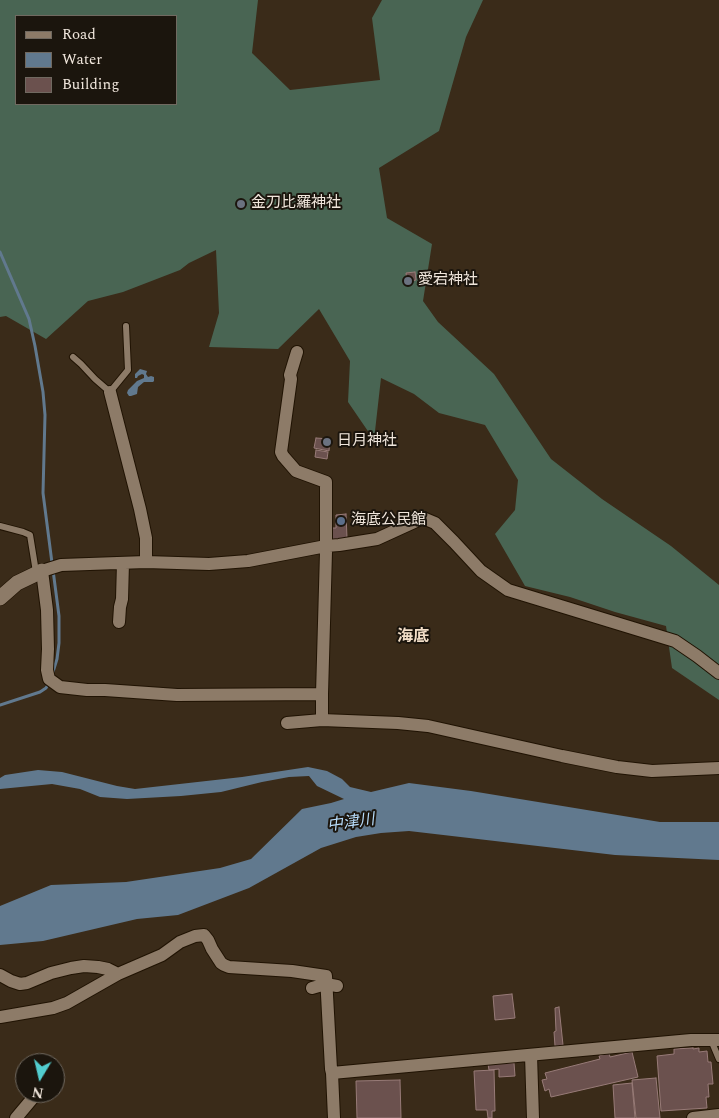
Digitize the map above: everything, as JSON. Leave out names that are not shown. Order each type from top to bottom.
[{"type":"street","points":[[297,352],[290,375],[281,452],[296,471],[326,482],[322,720]]},
{"type":"street","points":[[110,392],[140,509],[146,538],[146,562]]},
{"type":"street","points":[[0,598],[17,583],[39,572],[61,565],[146,562],[209,564],[248,561],[326,546],[377,539],[423,518],[435,523],[481,571],[508,590],[675,642],[719,673]]},
{"type":"street","points":[[122,617],[120,607],[123,563]]},
{"type":"street","points":[[39,572],[47,610],[47,670],[49,679],[60,687],[177,695],[322,694]]},
{"type":"street","points":[[287,723],[322,720],[428,726],[617,767],[652,771],[719,768]]},
{"type":"street","points":[[0,1017],[53,1008],[67,1003],[118,974],[162,955],[180,942],[195,936],[204,935],[224,966],[292,971],[326,976],[332,985],[331,1069],[334,1118]]},
{"type":"street","points":[[0,975],[20,984],[52,973],[84,966],[108,969],[118,974]]},
{"type":"street","points":[[312,988],[332,985]]},
{"type":"street","points":[[332,1073],[691,1040],[715,1040]]},
{"type":"street","points":[[531,1055],[533,1118]]},
{"type":"street","points":[[16,1118],[29,1103]]},
{"type":"street","points":[[694,1118],[719,1115]]},
{"type":"lane","points":[[74,357],[110,392],[128,370],[126,326]]},
{"type":"lane","points":[[0,526],[30,535],[39,572]]},
{"type":"lane","points":[[715,1040],[719,1059]]},
{"type":"green space","points":[[0,0],[258,0],[252,53],[290,90],[380,80],[372,18],[382,0],[483,0],[466,37],[439,131],[379,168],[387,218],[432,244],[423,301],[438,322],[494,374],[551,459],[602,499],[671,546],[719,585],[719,700],[672,668],[666,626],[570,597],[525,586],[495,534],[515,510],[518,480],[485,425],[439,413],[414,394],[381,378],[374,440],[348,402],[350,361],[319,309],[278,349],[209,347],[219,313],[216,250],[189,263],[180,270],[123,292],[88,301],[46,339],[6,316],[0,317]]},
{"type":"water","points":[[140,369],[147,371],[148,377],[154,377],[154,381],[144,382],[138,387],[137,394],[129,396],[128,390],[137,381],[144,378],[142,374],[135,378],[135,374]]},
{"type":"water","name":"中津川","points":[[308,767],[327,771],[342,779],[350,787],[371,792],[409,783],[471,791],[660,822],[719,822],[719,860],[615,855],[409,831],[381,833],[356,837],[321,848],[249,888],[178,915],[137,919],[43,941],[0,945],[0,906],[51,885],[126,882],[220,868],[251,859],[302,809],[344,799],[317,786],[309,776],[289,777],[221,792],[127,799],[100,797],[80,789],[52,784],[0,789],[0,778],[5,775],[38,770],[62,772],[135,789],[242,777]]},
{"type":"building","points":[[415,272],[416,280],[407,282],[406,273]]},
{"type":"building","points":[[316,438],[330,439],[329,451],[314,448]]},
{"type":"building","points":[[316,450],[328,452],[327,459],[315,457]]},
{"type":"building","name":"海底公民館","points":[[346,514],[347,538],[332,539],[332,528],[336,528],[336,515]]},
{"type":"building","points":[[512,994],[515,1018],[495,1020],[493,996]]},
{"type":"building","points":[[559,1007],[563,1045],[555,1046],[555,1008]]},
{"type":"building","points":[[699,1048],[699,1052],[707,1051],[708,1062],[711,1062],[713,1084],[708,1084],[709,1097],[706,1097],[707,1108],[661,1111],[657,1056],[674,1054],[674,1049]]},
{"type":"building","points":[[632,1052],[638,1077],[551,1097],[549,1089],[545,1091],[542,1080],[547,1079],[545,1073],[600,1059],[599,1056],[609,1053],[610,1057]]},
{"type":"building","points":[[514,1063],[515,1076],[499,1077],[499,1069],[489,1070],[488,1064]]},
{"type":"building","points":[[494,1070],[495,1111],[492,1111],[492,1118],[488,1118],[487,1110],[476,1110],[474,1071]]},
{"type":"building","points":[[656,1078],[660,1118],[636,1118],[632,1080]]},
{"type":"building","points":[[400,1080],[401,1118],[357,1118],[356,1081]]},
{"type":"building","points":[[632,1083],[635,1118],[615,1118],[613,1085]]},
{"type":"waterway","points":[[0,252],[29,319],[43,392],[45,415],[43,493],[52,563]]},
{"type":"waterway","points":[[52,675],[59,643],[59,616],[53,570]]},
{"type":"waterway","points":[[0,705],[40,692],[49,683]]},
{"type":"place","name":"金刀比羅神社","points":[[241,204]]},
{"type":"place","name":"愛宕神社","points":[[408,281]]},
{"type":"place","name":"日月神社","points":[[327,442]]},
{"type":"place","name":"海底公民館","points":[[341,521]]},
{"type":"district","name":"海底","points":[[413,638]]}]
